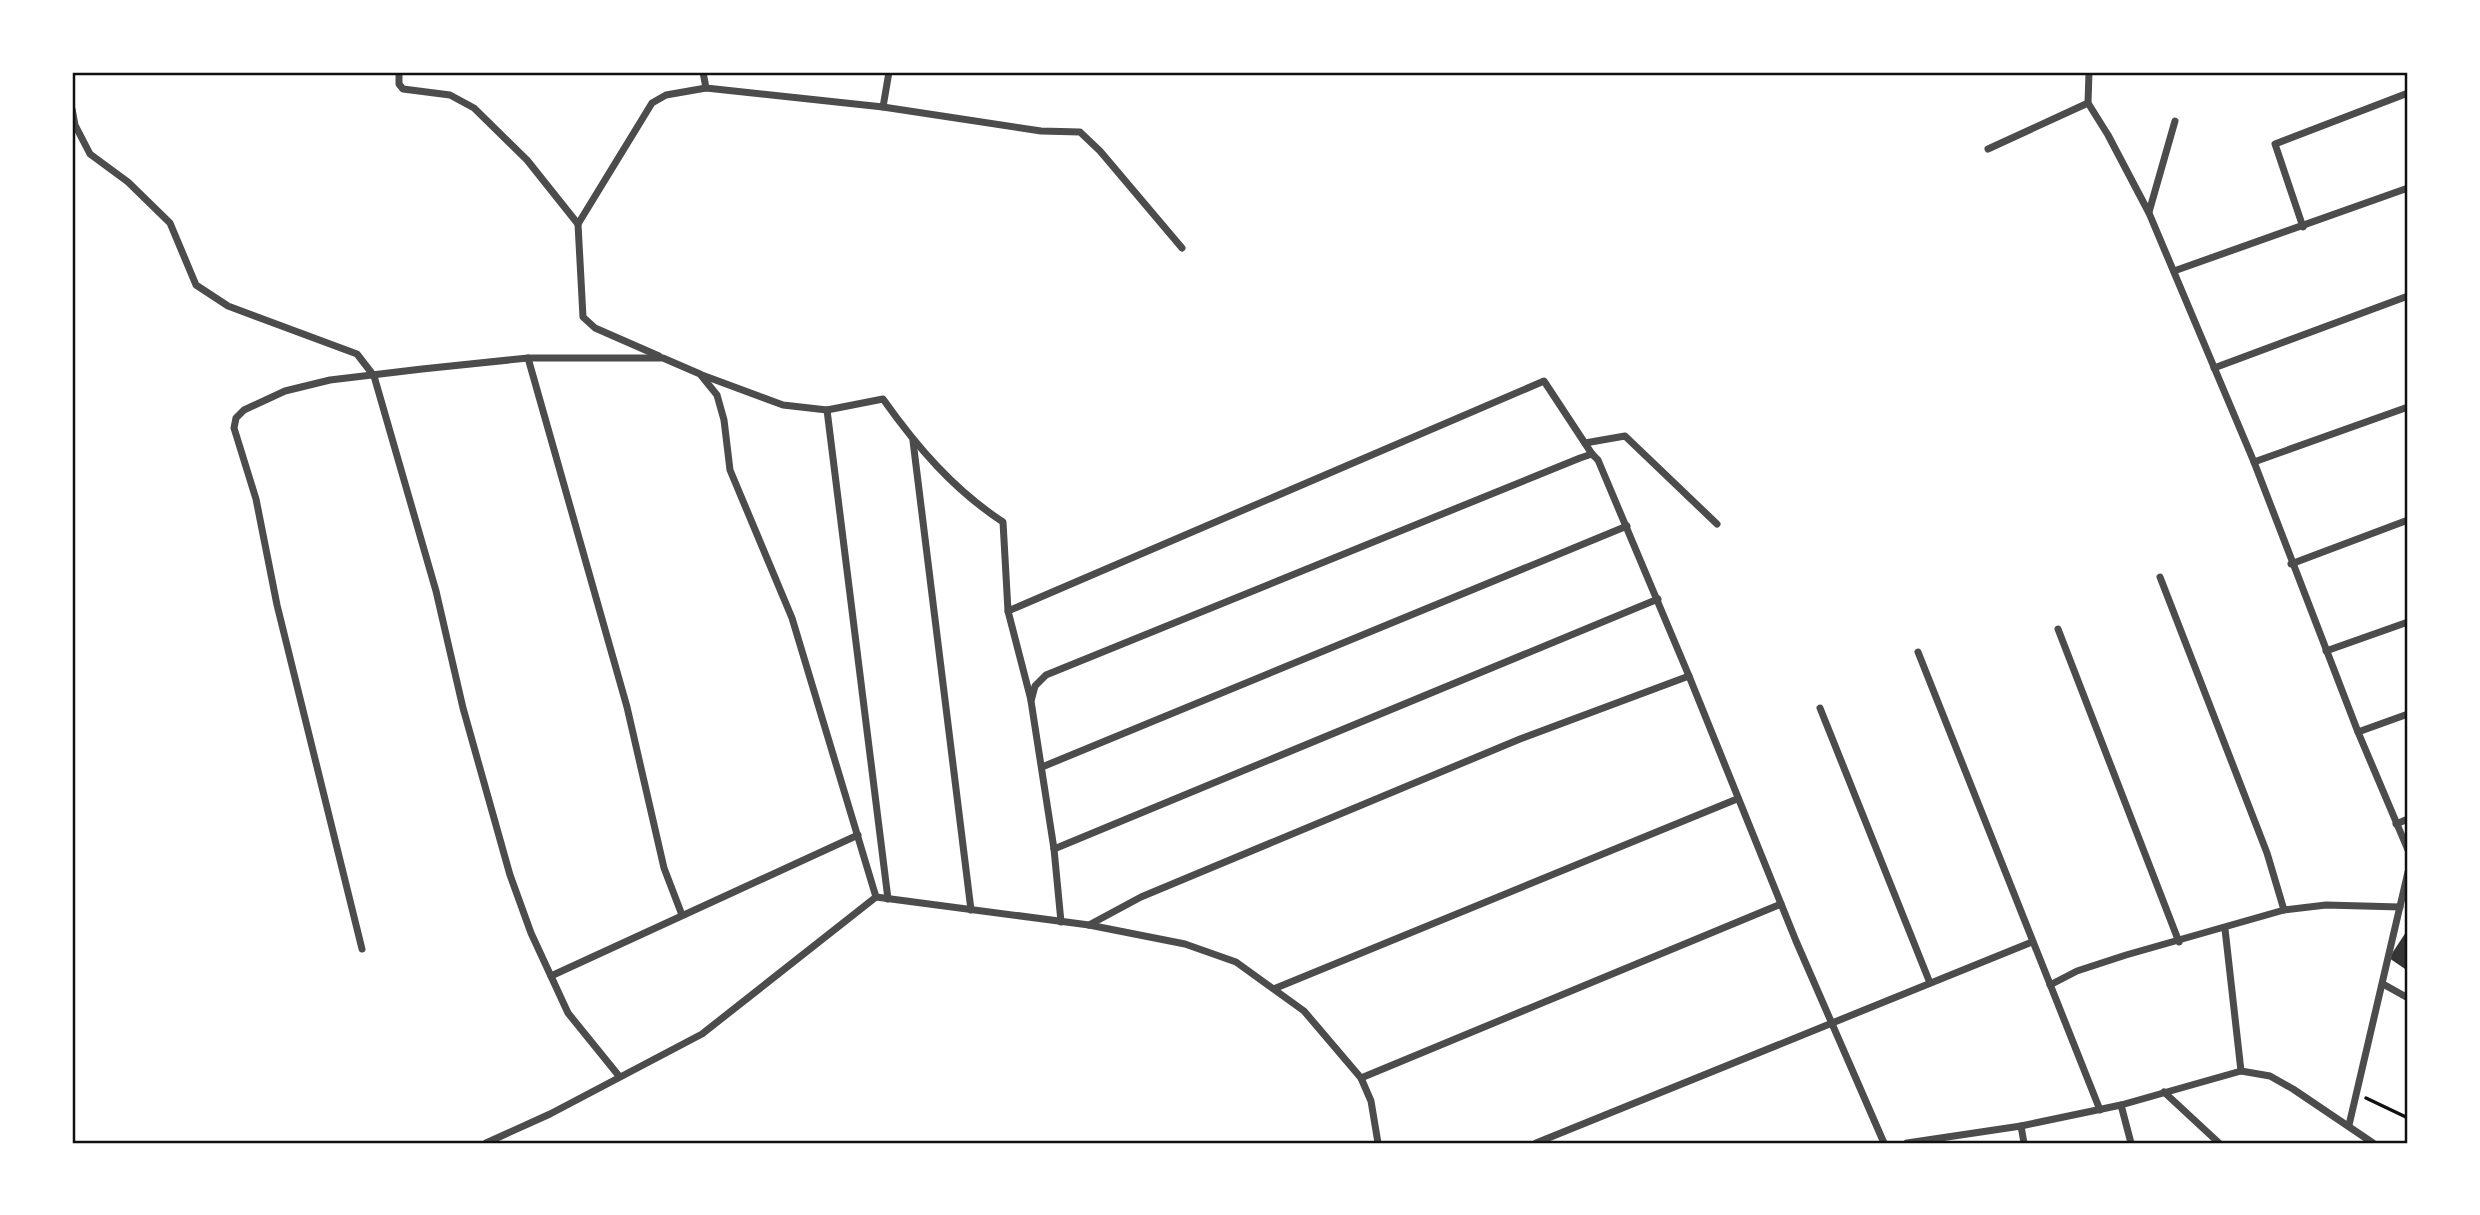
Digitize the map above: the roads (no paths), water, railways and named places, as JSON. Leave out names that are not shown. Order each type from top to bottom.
[{"type":"street","points":[[399,72],[399,84],[403,89],[450,95],[474,108],[527,160],[578,224]]},
{"type":"street","points":[[703,72],[706,88]]},
{"type":"street","points":[[883,107],[889,72]]},
{"type":"street","points":[[2089,72],[2088,103],[2149,213],[2174,271],[2254,462],[2291,564],[2408,850]]},
{"type":"street","points":[[1061,922],[1054,849],[1031,701],[1008,611],[1003,522],[972,502],[913,441],[884,398],[827,410],[783,405],[700,374],[595,328],[583,317],[578,224],[652,103],[666,95],[706,88],[883,107],[1041,131],[1080,132],[1100,151],[1182,248]]},
{"type":"street","points":[[2303,227],[2275,144],[2408,93]]},
{"type":"street","points":[[1988,149],[2088,103]]},
{"type":"street","points":[[72,109],[75,125],[90,154],[128,182],[170,223],[196,285],[228,306],[357,354],[374,376],[432,579],[463,708],[510,875],[568,1013],[619,1076]]},
{"type":"street","points":[[2149,213],[2175,121]]},
{"type":"street","points":[[2174,271],[2408,188]]},
{"type":"street","points":[[2214,368],[2408,296]]},
{"type":"street","points":[[362,949],[277,604],[256,499],[234,428],[236,418],[244,410],[285,391],[330,380],[528,358],[663,358]]},
{"type":"street","points":[[528,358],[630,717],[664,868],[682,915]]},
{"type":"street","points":[[700,374],[717,395],[724,420],[730,470],[792,618],[876,897]]},
{"type":"street","points":[[1008,611],[1544,381],[1598,460],[1658,599],[1737,799],[1884,1143]]},
{"type":"street","points":[[2254,462],[2408,407]]},
{"type":"street","points":[[827,410],[888,899]]},
{"type":"street","points":[[1585,443],[1625,436],[1717,524]]},
{"type":"street","points":[[913,441],[971,910]]},
{"type":"street","points":[[1031,701],[1035,686],[1046,675],[1592,454]]},
{"type":"street","points":[[2291,564],[2408,520]]},
{"type":"street","points":[[1042,767],[1627,526]]},
{"type":"street","points":[[2160,577],[2267,853],[2284,910]]},
{"type":"street","points":[[1054,849],[1658,599]]},
{"type":"street","points":[[2326,650],[2408,622]]},
{"type":"street","points":[[2058,629],[2179,942]]},
{"type":"street","points":[[1918,652],[2100,1110]]},
{"type":"street","points":[[1089,925],[1141,897],[1356,811],[1520,739],[1689,677]]},
{"type":"street","points":[[1820,708],[1930,983]]},
{"type":"street","points":[[2358,732],[2408,714]]},
{"type":"street","points":[[1276,988],[1737,799]]},
{"type":"street","points":[[2396,824],[2408,819]]},
{"type":"street","points":[[551,976],[858,835]]},
{"type":"street","points":[[2349,1125],[2408,872]]},
{"type":"street","points":[[486,1143],[550,1114],[691,1041],[730,1015],[876,897],[1089,925],[1185,944],[1236,962],[1276,988],[1304,1011],[1362,1078],[1371,1101],[1378,1143]]},
{"type":"street","points":[[1362,1078],[1781,904]]},
{"type":"street","points":[[2050,985],[2077,971],[2284,910],[2326,905],[2400,907]]},
{"type":"street","points":[[2225,929],[2241,1071]]},
{"type":"street","points":[[1536,1143],[2032,942]]},
{"type":"street","points":[[2383,984],[2408,998]]},
{"type":"street","points":[[1907,1143],[2021,1126],[2100,1110],[2241,1071],[2270,1076],[2373,1143]]},
{"type":"street","points":[[2164,1092],[2219,1143]]},
{"type":"street","points":[[2121,1105],[2131,1143]]},
{"type":"street","points":[[2021,1126],[2024,1143]]}]
